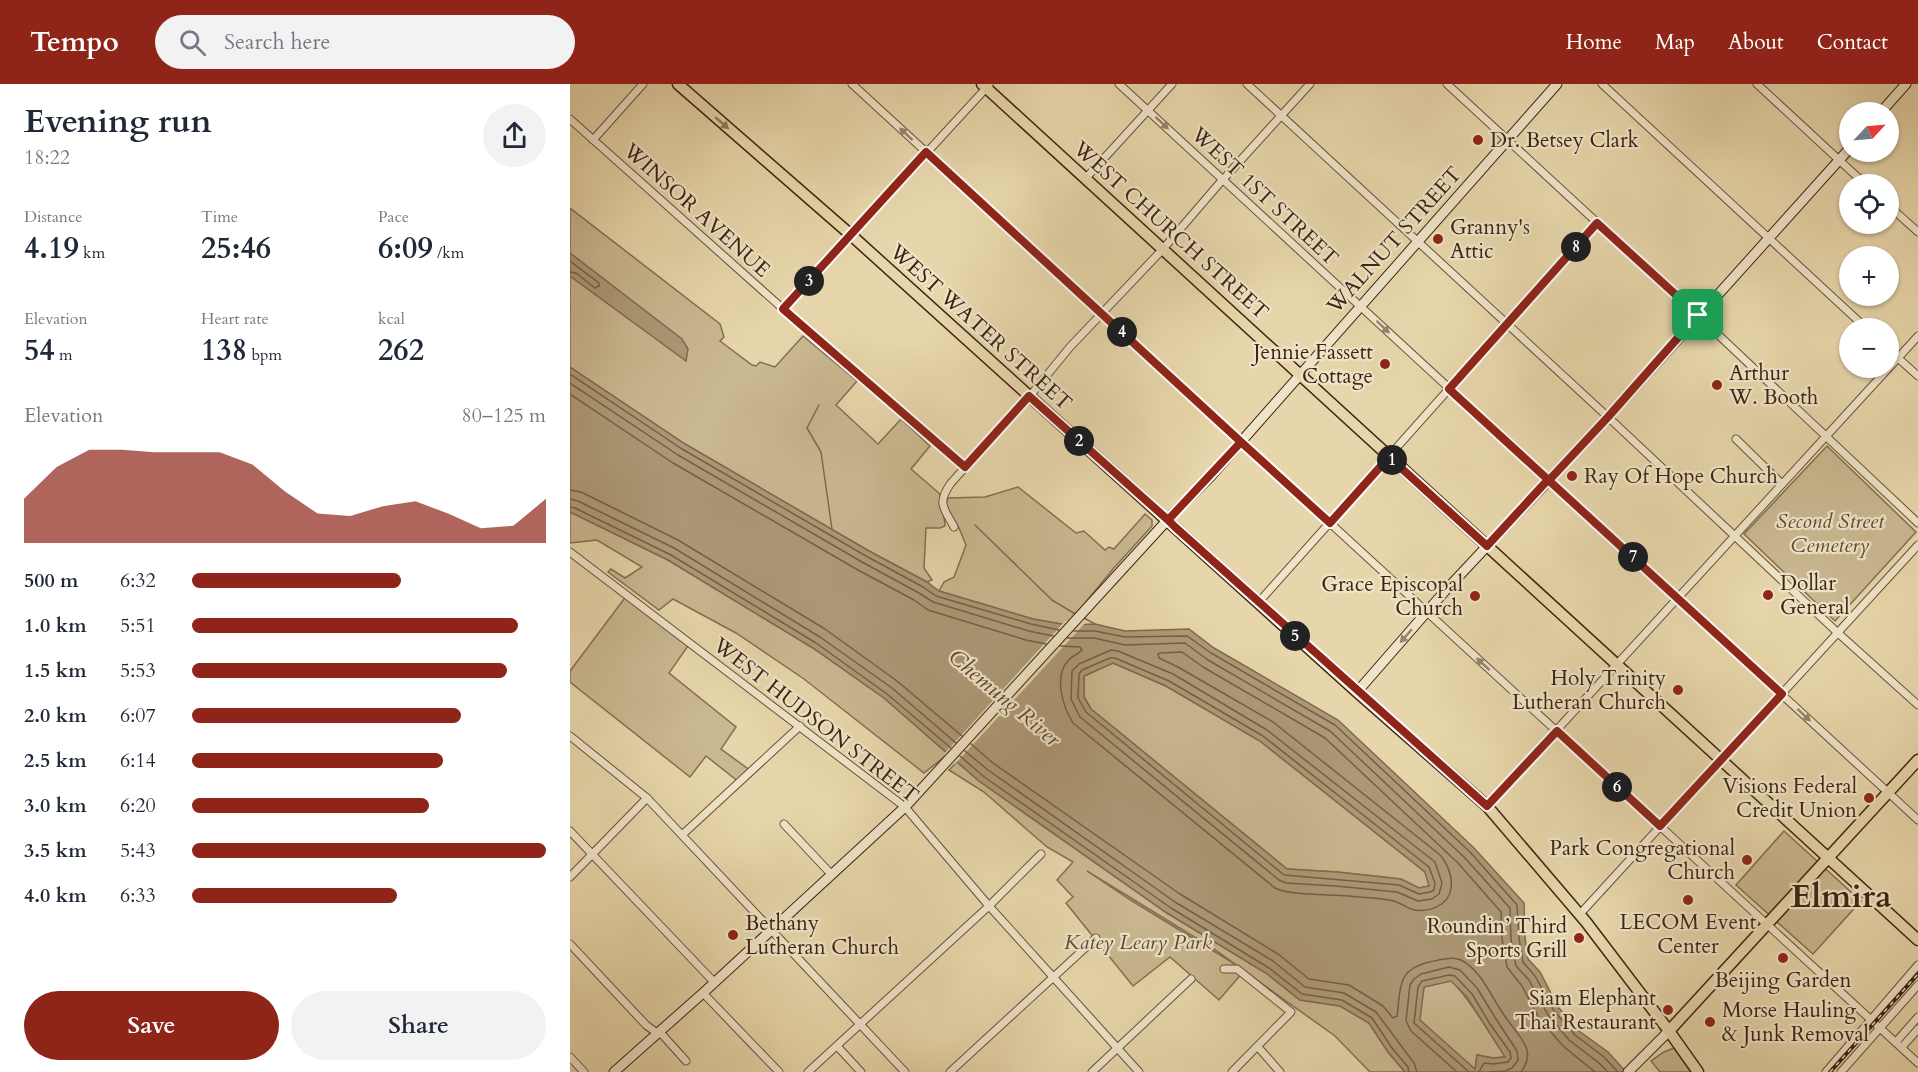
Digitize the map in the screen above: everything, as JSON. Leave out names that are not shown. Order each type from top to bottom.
[{"type":"main road","name":"WEST WATER STREET","points":[[678,84],[851,235],[1357,692],[1487,806],[1580,914],[1698,1072]]},
{"type":"main road","name":"WEST CHURCH STREET","points":[[986,85],[1918,940]]},
{"type":"main road","points":[[1669,1031],[1918,760]]},
{"type":"street","points":[[593,140],[644,84]]},
{"type":"street","points":[[852,84],[1918,1063]]},
{"type":"street","name":"WEST 1ST STREET","points":[[1119,84],[1918,820]]},
{"type":"street","points":[[1086,178],[1172,84]]},
{"type":"street","points":[[1247,84],[1918,705]]},
{"type":"street","points":[[954,527],[943,507],[942,495],[1070,347],[1163,249],[1310,84]]},
{"type":"street","points":[[1446,84],[1698,315],[1918,523]]},
{"type":"street","name":"WALNUT STREET","points":[[614,1072],[905,807],[1241,442],[1557,84]]},
{"type":"street","points":[[1602,84],[1855,318]]},
{"type":"street","points":[[1357,692],[1426,613],[1608,417],[1839,160],[1757,84]]},
{"type":"street","points":[[1890,102],[1906,84]]},
{"type":"street","points":[[783,309],[986,85]]},
{"type":"street","name":"WINSOR AVENUE","points":[[570,119],[965,467]]},
{"type":"street","points":[[1841,162],[1854,174]]},
{"type":"street","points":[[1899,216],[1918,232]]},
{"type":"street","points":[[1258,603],[1597,223]]},
{"type":"street","points":[[1899,357],[1918,336]]},
{"type":"street","points":[[1899,359],[1918,376]]},
{"type":"street","points":[[1487,806],[1880,378]]},
{"type":"street","points":[[1736,439],[1782,484]]},
{"type":"street","points":[[1580,914],[1918,545]]},
{"type":"street","name":"WEST HUDSON STREET","points":[[570,552],[905,807],[989,906],[1139,1072]]},
{"type":"street","points":[[682,835],[800,726]]},
{"type":"street","points":[[570,736],[647,798],[905,1072]]},
{"type":"street","points":[[570,877],[647,798]]},
{"type":"street","points":[[784,824],[831,874]]},
{"type":"street","points":[[570,831],[714,982]]},
{"type":"street","points":[[808,1072],[989,906],[1041,854]]},
{"type":"street","points":[[950,1072],[1096,938]]},
{"type":"street","points":[[570,944],[646,1025],[658,1032],[686,1061]]},
{"type":"street","points":[[1841,1072],[1918,965]]},
{"type":"street","points":[[1224,969],[1237,969],[1291,1012],[1232,1072]]},
{"type":"street","points":[[1092,1072],[1191,979]]},
{"type":"street","points":[[1826,1072],[1918,985]]},
{"type":"street","points":[[703,993],[779,1072]]},
{"type":"street","points":[[1899,1045],[1918,1017]]},
{"type":"street","points":[[1899,1045],[1918,1029]]},
{"type":"street","points":[[1628,1072],[1669,1031]]},
{"type":"street","points":[[837,1046],[861,1072]]},
{"type":"street","points":[[1258,1047],[1280,1072]]},
{"type":"street","points":[[570,1057],[584,1072]]},
{"type":"green space","points":[[570,208],[720,324],[724,337],[720,341],[752,365],[756,366],[760,362],[775,367],[803,336],[857,381],[836,405],[878,444],[901,419],[930,446],[911,469],[940,494],[945,526],[926,528],[924,568],[932,580],[927,582],[869,551],[685,444],[570,367]]},
{"type":"green space","name":"Second Street Cemetery","points":[[1827,446],[1916,532],[1835,621],[1744,534]]},
{"type":"green space","points":[[1018,487],[1076,533],[1084,531],[1105,550],[1109,547],[1114,549],[1145,514],[1152,520],[1152,526],[1067,625],[1033,619],[939,591],[944,582],[954,577],[966,545],[959,528],[945,506],[948,498],[985,497]]},
{"type":"green space","points":[[570,512],[668,560],[813,648],[884,698],[948,754],[924,773],[804,679],[736,633],[673,599],[659,610],[608,572],[611,569],[625,578],[642,567],[597,540],[570,543]]},
{"type":"green space","points":[[627,595],[690,643],[669,673],[736,727],[721,749],[751,771],[739,782],[706,756],[690,777],[570,682],[570,671]]},
{"type":"green space","points":[[1113,663],[1166,686],[1260,741],[1425,872],[1430,886],[1419,888],[1401,879],[1287,869],[1091,709],[1084,697],[1084,676]]},
{"type":"green space","name":"Katey Leary Park","points":[[957,762],[979,781],[1167,913],[1266,973],[1300,1000],[1340,1006],[1369,1023],[1388,1052],[1405,1072],[1370,1072],[1335,1036],[1244,971],[1219,1000],[1170,957],[1133,986],[1066,903],[1073,897],[1057,880],[1073,862],[1047,847],[984,792],[949,770]],"holes":[[[1087,871],[1214,949],[1238,966]]]},
{"type":"green space","points":[[1784,831],[1861,901],[1813,954],[1736,885]]},
{"type":"green space","points":[[1451,980],[1506,1057],[1493,1058],[1477,1055],[1475,1070],[1419,1020],[1424,987]]},
{"type":"green space","points":[[1674,1048],[1691,1072],[1660,1072],[1651,1061]]},
{"type":"water","points":[[570,253],[682,339],[688,349],[686,361],[570,276]]},
{"type":"water","name":"Chemung River","points":[[570,367],[685,444],[939,591],[1033,619],[1067,625],[1095,624],[1125,631],[1189,629],[1214,648],[1338,720],[1474,848],[1524,903],[1528,959],[1540,972],[1558,1007],[1579,1031],[1608,1052],[1626,1072],[1405,1072],[1388,1052],[1369,1023],[1340,1006],[1300,1000],[1266,973],[1167,913],[979,781],[884,698],[813,648],[668,560],[570,512]],"holes":[[[1113,663],[1166,686],[1260,741],[1425,872],[1429,886],[1419,888],[1401,879],[1287,869],[1091,709],[1084,697],[1084,676]],[[1451,981],[1467,997],[1505,1057],[1493,1058],[1477,1055],[1475,1069],[1420,1020],[1424,987]]]},
{"type":"pier","points":[[1065,621],[1086,622],[955,764],[944,754]]},
{"type":"waterway","points":[[819,405],[807,428],[821,452],[832,529]]},
{"type":"waterway","points":[[975,525],[1052,600],[1077,615]]},
{"type":"waterway","points":[[1084,618],[1095,624]]},
{"type":"railway","points":[[1830,1072],[1918,974]]},
{"type":"place","name":"Dr. Betsey Clark","points":[[1478,140]]},
{"type":"place","name":"Granny's Attic","points":[[1438,239]]},
{"type":"place","name":"Jennie Fassett Cottage","points":[[1385,364]]},
{"type":"place","name":"Arthur W. Booth","points":[[1717,385]]},
{"type":"place","name":"Ray Of Hope Church","points":[[1572,476]]},
{"type":"place","name":"Dollar General","points":[[1768,595]]},
{"type":"place","name":"Grace Episcopal Church","points":[[1475,596]]},
{"type":"place","name":"Holy Trinity Lutheran Church","points":[[1678,690]]},
{"type":"place","name":"Visions Federal Credit Union","points":[[1869,798]]},
{"type":"place","name":"Park Congregational Church","points":[[1747,860]]},
{"type":"place","name":"LECOM Event Center","points":[[1688,900]]},
{"type":"place","name":"Bethany Lutheran Church","points":[[733,935]]},
{"type":"place","name":"Roundin’ Third Sports Grill","points":[[1579,938]]},
{"type":"place","name":"Beijing Garden","points":[[1783,958]]},
{"type":"place","name":"Siam Elephant Thai Restaurant","points":[[1668,1010]]},
{"type":"place","name":"Morse Hauling & Junk Removal","points":[[1710,1022]]},
{"type":"district","name":"Elmira","points":[[1841,895]]},
{"type":"route","points":[[1698,315],[1597,223],[1449,389],[1548,480],[1674,594],[1782,694],[1660,826],[1557,731],[1487,806],[1175,527],[1168,520],[1241,442],[926,152],[783,309],[965,467],[1029,396],[1168,520],[1210,477],[1241,442],[1330,523],[1389,457],[1487,546],[1544,484],[1548,480],[1552,477],[1608,417],[1698,315]]}]
